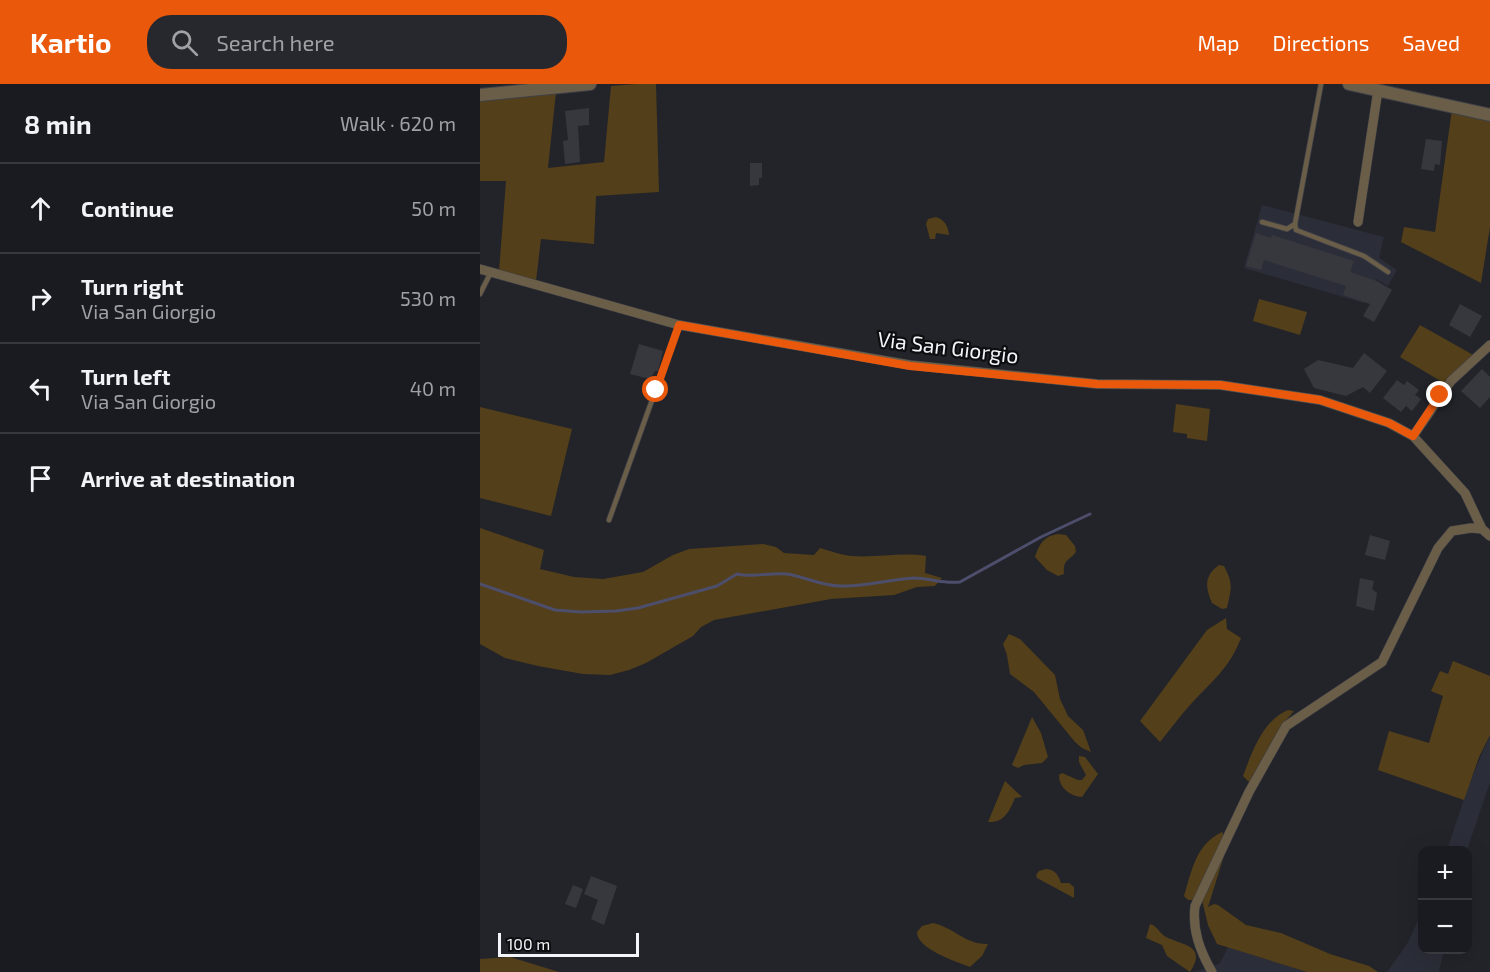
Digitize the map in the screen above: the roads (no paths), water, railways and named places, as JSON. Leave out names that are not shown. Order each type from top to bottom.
[{"type":"street","points":[[480,95],[590,84]]},
{"type":"street","points":[[1349,84],[1490,115]]},
{"type":"street","points":[[1358,222],[1377,90]]},
{"type":"street","name":"Via San Giorgio","points":[[480,269],[679,325],[910,366],[1097,384],[1220,385],[1320,400],[1389,423],[1413,436],[1465,493],[1482,529]]},
{"type":"street","points":[[1413,436],[1451,381],[1490,345]]},
{"type":"street","points":[[1212,972],[1196,936],[1193,922],[1195,906],[1249,792],[1286,726],[1382,662],[1437,548],[1452,531],[1482,529],[1490,536]]},
{"type":"lane","points":[[1321,84],[1294,224],[1296,230],[1364,256],[1389,272]]},
{"type":"lane","points":[[1262,222],[1287,229],[1294,224]]},
{"type":"lane","points":[[480,294],[491,272]]},
{"type":"lane","points":[[609,520],[679,325]]},
{"type":"waterway","points":[[480,584],[555,610],[581,612],[638,608],[717,586],[737,574],[787,574],[827,585],[841,586],[914,578],[960,582],[1041,537],[1090,514]]}]
